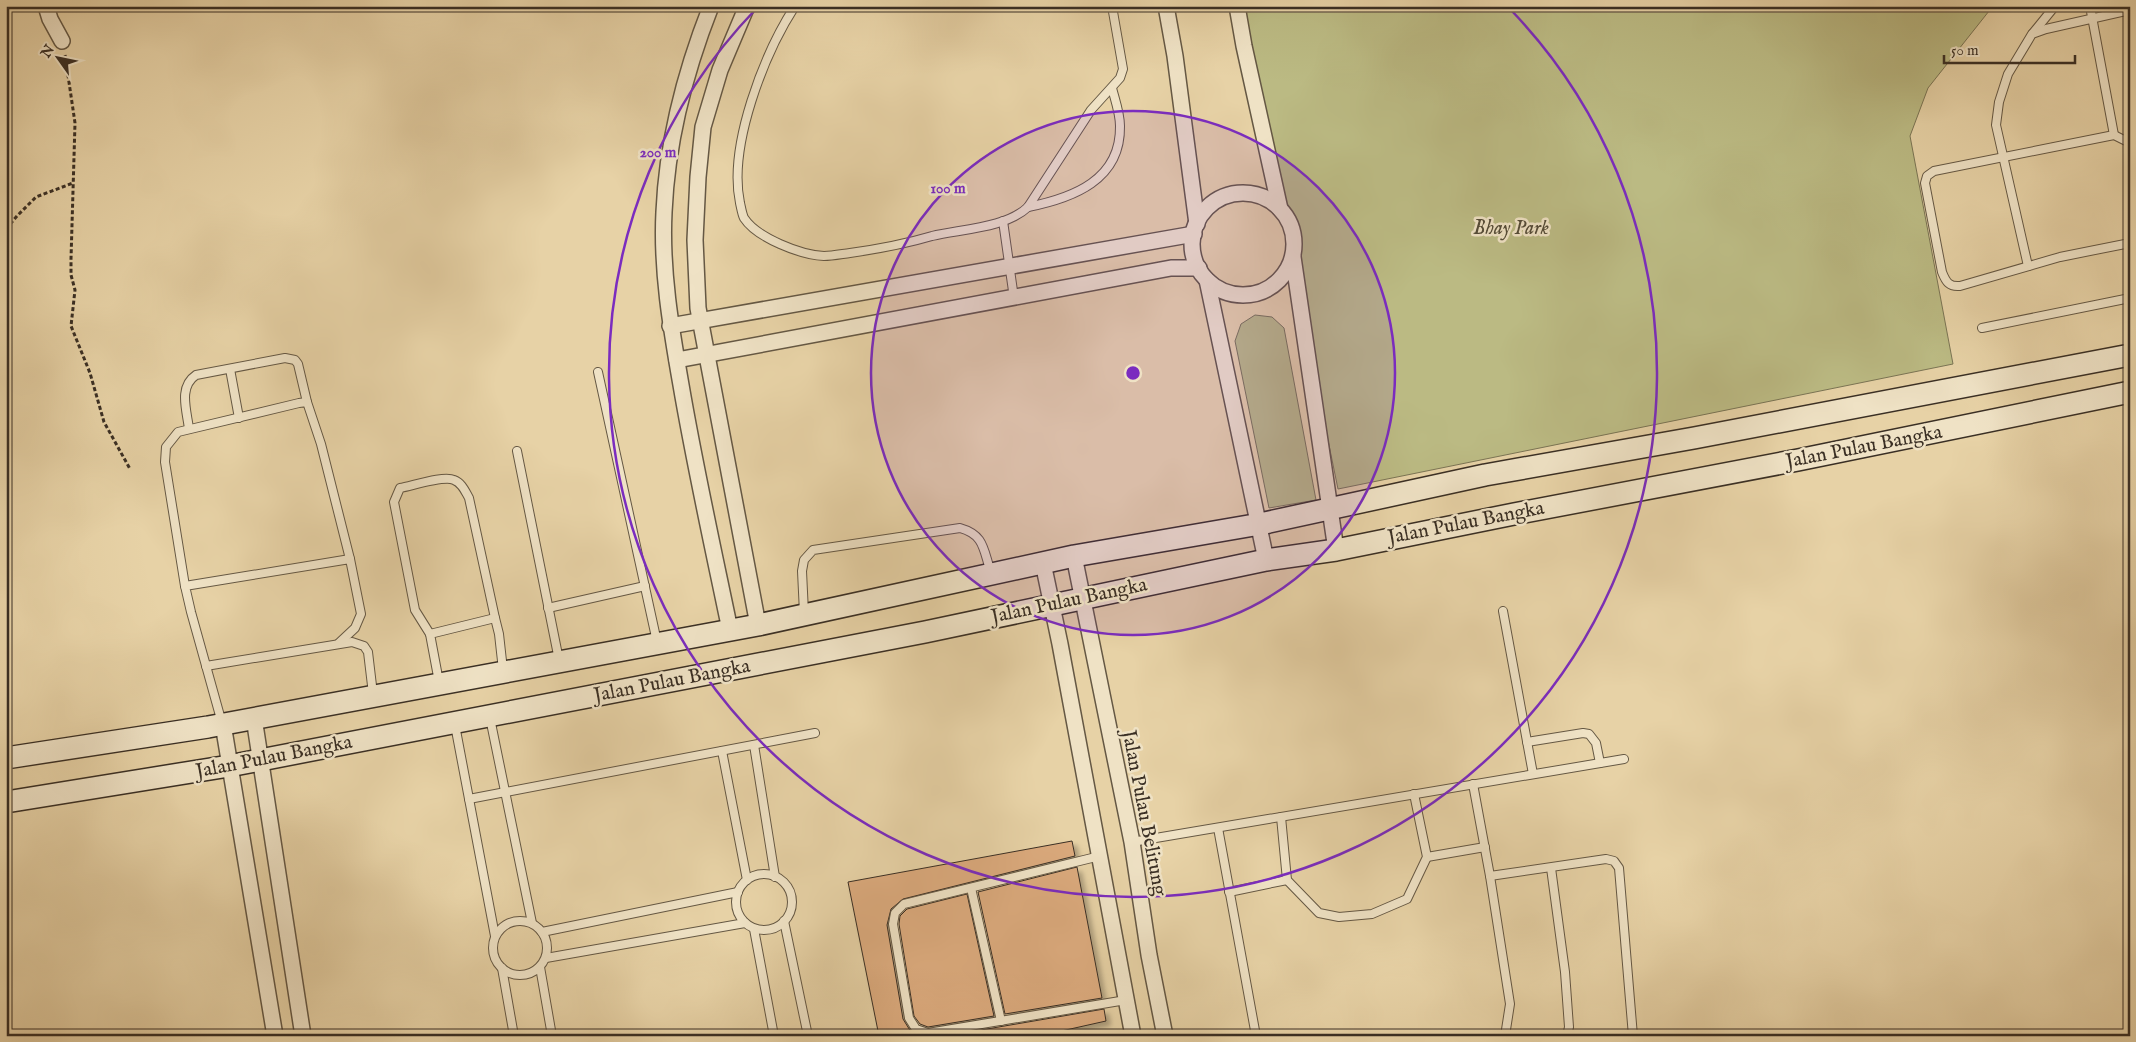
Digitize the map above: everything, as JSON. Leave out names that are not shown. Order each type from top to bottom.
[{"type":"main road","name":"Jalan Pulau Bangka","points":[[6,758],[223,724],[758,625],[1074,556],[1260,524],[1485,475],[1694,438],[2130,354]]},
{"type":"main road","name":"Jalan Pulau Bangka","points":[[6,802],[230,766],[490,716],[925,632],[1266,560],[1336,550],[1798,460],[2130,392]]},
{"type":"street","points":[[46,6],[50,19],[62,41]]},
{"type":"street","points":[[710,6],[692,53],[679,104],[669,159],[664,212],[664,263],[670,326],[730,630]]},
{"type":"street","points":[[747,6],[720,70],[703,127],[698,176],[695,240],[698,308],[758,625]]},
{"type":"street","points":[[1166,6],[1180,94],[1195,229],[1193,254],[1203,274],[1260,524],[1266,560]]},
{"type":"street","points":[[677,360],[1171,268],[1203,274],[1214,286],[1232,294],[1242,295],[1262,292],[1278,281],[1290,265],[1294,245],[1291,226],[1280,209],[1237,6]]},
{"type":"street","points":[[670,326],[1009,267],[1195,229],[1208,208],[1234,194],[1264,198],[1280,209]]},
{"type":"street","points":[[1293,255],[1336,550]]},
{"type":"street","name":"Jalan Pulau Belitung","points":[[1074,556],[1132,842],[1149,955],[1165,1036]]},
{"type":"street","points":[[1043,563],[1133,1036]]},
{"type":"street","points":[[254,718],[303,1036]]},
{"type":"street","points":[[223,724],[275,1036]]},
{"type":"lane","points":[[795,6],[782,28],[754,93],[738,153],[738,190],[743,217],[760,233],[790,248],[824,256],[892,247],[1003,221],[1020,214],[1028,206],[1092,110],[1120,78],[1123,69],[1112,6]]},
{"type":"lane","points":[[2028,266],[1996,125],[1999,102],[2008,74],[2032,34],[2055,6]]},
{"type":"lane","points":[[2090,6],[2114,135]]},
{"type":"lane","points":[[2032,34],[2046,29],[2130,10]]},
{"type":"lane","points":[[1028,206],[1057,201],[1080,192],[1094,182],[1108,166],[1119,143],[1120,124],[1112,88]]},
{"type":"lane","points":[[2130,143],[2114,135],[1934,170],[1927,176],[1925,191],[1942,272],[1946,282],[1952,286],[1960,286],[2060,257],[2130,243]]},
{"type":"lane","points":[[1003,221],[1014,298]]},
{"type":"lane","points":[[1982,328],[2130,298]]},
{"type":"lane","points":[[189,429],[184,392],[187,382],[196,375],[284,358],[294,360],[298,364],[307,402],[321,444],[350,559],[361,614],[355,628],[339,643]]},
{"type":"lane","points":[[230,369],[239,418]]},
{"type":"lane","points":[[598,372],[657,644]]},
{"type":"lane","points":[[223,724],[185,586],[165,462],[166,447],[171,438],[178,432],[307,402]]},
{"type":"lane","points":[[517,452],[559,662]]},
{"type":"lane","points":[[440,684],[430,634],[415,610],[394,502],[400,488],[448,478],[456,480],[463,487],[469,498],[495,618],[503,672]]},
{"type":"lane","points":[[804,615],[802,571],[804,560],[813,550],[960,528],[972,531],[980,539],[991,574]]},
{"type":"lane","points":[[185,586],[350,559]]},
{"type":"lane","points":[[548,608],[644,586]]},
{"type":"lane","points":[[1504,610],[1533,774]]},
{"type":"lane","points":[[430,634],[495,618]]},
{"type":"lane","points":[[206,666],[352,642],[364,646],[368,652],[373,696]]},
{"type":"lane","points":[[490,716],[532,923]]},
{"type":"lane","points":[[455,722],[496,936],[493,949],[496,960],[502,968],[511,974],[521,975],[531,973],[540,967],[546,958],[548,948],[546,937],[532,923],[521,920],[511,922],[504,926],[496,936]]},
{"type":"lane","points":[[469,799],[815,733]]},
{"type":"lane","points":[[1527,742],[1583,733],[1589,734],[1596,743],[1600,763]]},
{"type":"lane","points":[[754,745],[775,876]]},
{"type":"lane","points":[[722,751],[747,880]]},
{"type":"lane","points":[[1132,842],[1624,759]]},
{"type":"lane","points":[[1473,784],[1490,876],[1510,1004],[1505,1036]]},
{"type":"lane","points":[[1281,817],[1288,880],[1319,913],[1340,917],[1372,914],[1407,899],[1427,857],[1414,794]]},
{"type":"lane","points":[[1218,828],[1256,1036]]},
{"type":"lane","points":[[1427,857],[1485,847]]},
{"type":"lane","points":[[1100,856],[904,904],[896,913],[893,924],[908,1018],[916,1029],[928,1033],[1126,1000]]},
{"type":"lane","points":[[1490,876],[1606,859],[1614,861],[1620,868],[1633,1036]]},
{"type":"lane","points":[[1551,868],[1565,972],[1569,1028],[1567,1036]]},
{"type":"lane","points":[[764,874],[775,876],[787,887],[792,902],[790,912],[784,922],[775,928],[765,930],[754,928],[745,923],[738,914],[736,904],[738,892],[747,880],[764,874]]},
{"type":"lane","points":[[1229,892],[1288,880]]},
{"type":"lane","points":[[971,888],[1001,1021]]},
{"type":"lane","points":[[542,932],[738,892]]},
{"type":"lane","points":[[784,922],[808,1036]]},
{"type":"lane","points":[[546,958],[745,923]]},
{"type":"lane","points":[[754,928],[774,1036]]},
{"type":"lane","points":[[540,967],[552,1036]]},
{"type":"lane","points":[[502,968],[514,1036]]},
{"type":"path","points":[[68,68],[75,123],[71,275],[75,290],[72,326],[90,372],[104,422],[130,469]]},
{"type":"path","points":[[6,229],[36,197],[73,183]]},
{"type":"green space","name":"Bhay Park","points":[[1239,6],[1993,6],[1928,88],[1910,136],[1953,364],[1338,489]]},
{"type":"green space","points":[[1255,315],[1272,317],[1284,328],[1316,500],[1269,508],[1235,341],[1241,324]]},
{"type":"building","points":[[1072,841],[1075,856],[903,899],[891,909],[887,925],[903,1019],[911,1032],[918,1036],[879,1036],[848,882]]},
{"type":"building","points":[[1077,867],[1102,998],[1005,1014],[978,892]]},
{"type":"building","points":[[967,894],[994,1016],[928,1027],[920,1024],[914,1016],[899,924],[900,916],[907,909]]},
{"type":"building","points":[[1104,1009],[1106,1021],[1039,1036],[946,1036]]}]
